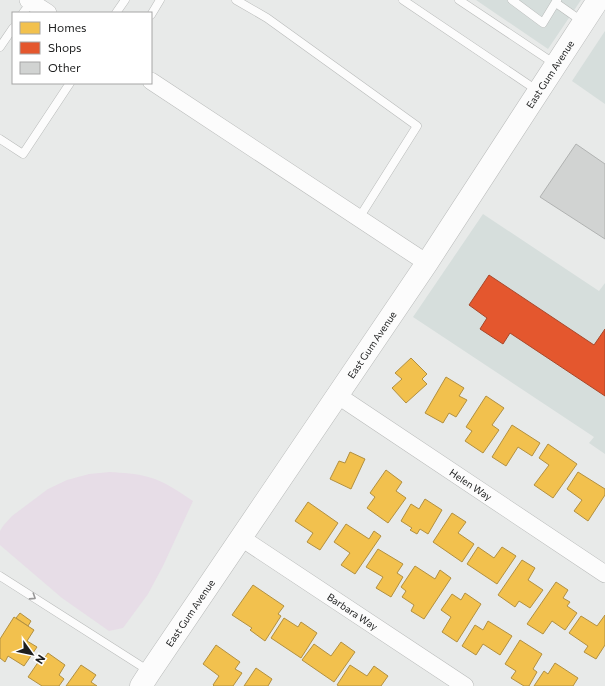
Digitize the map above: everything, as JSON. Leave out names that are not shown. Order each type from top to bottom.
[{"type":"street","name":"East Gum Avenue","points":[[146,682],[240,537],[427,263],[598,0]]},
{"type":"street","points":[[29,4],[46,12]]},
{"type":"street","points":[[152,82],[427,263]]},
{"type":"street","name":"Helen Way","points":[[337,396],[605,574]]},
{"type":"street","name":"Barbara Way","points":[[240,537],[464,686]]},
{"type":"lane","points":[[117,12],[124,0]]},
{"type":"lane","points":[[152,13],[156,4],[160,0]]},
{"type":"lane","points":[[236,0],[267,18],[417,126],[359,218]]},
{"type":"lane","points":[[403,0],[539,92]]},
{"type":"lane","points":[[459,0],[556,65]]},
{"type":"lane","points":[[512,0],[543,22],[556,1],[583,23]]},
{"type":"lane","points":[[0,47],[12,29]]},
{"type":"lane","points":[[0,139],[23,154],[69,84]]},
{"type":"lane","points":[[0,576],[146,682]]},
{"type":"shaded area","points":[[476,0],[581,0],[548,49]]},
{"type":"shaded area","points":[[605,31],[605,104],[572,81]]},
{"type":"shaded area","points":[[483,214],[599,291],[605,283],[605,454],[589,443],[594,437],[413,317]]},
{"type":"shaded area","points":[[110,472],[134,474],[160,481],[193,501],[163,566],[148,594],[123,628],[109,631],[62,598],[0,545],[0,531],[12,516],[48,489],[67,480],[89,474]]},
{"type":"building: Homes","points":[[411,358],[427,374],[422,379],[427,384],[406,403],[392,388],[402,379],[395,373]]},
{"type":"building: Homes","points":[[446,377],[464,388],[459,396],[467,400],[456,417],[449,413],[443,423],[425,413]]},
{"type":"building: Homes","points":[[486,396],[504,408],[492,425],[499,430],[483,453],[465,441],[472,431],[466,427]]},
{"type":"building: Homes","points":[[512,425],[540,443],[532,456],[518,447],[506,466],[492,457]]},
{"type":"building: Homes","points":[[548,444],[577,464],[553,498],[534,485],[549,465],[539,458]]},
{"type":"building: Homes","points":[[350,452],[365,459],[351,489],[330,479],[339,461],[345,463]]},
{"type":"building: Homes","points":[[386,470],[402,482],[396,491],[406,498],[388,523],[367,508],[375,497],[370,493]]},
{"type":"building: Homes","points":[[578,472],[605,489],[605,495],[588,521],[574,511],[582,500],[567,489]]},
{"type":"building: Homes","points":[[425,499],[442,510],[428,534],[420,529],[417,534],[410,530],[412,528],[401,521],[411,504],[419,509]]},
{"type":"building: Homes","points":[[308,502],[338,523],[320,550],[307,542],[313,533],[295,521]]},
{"type":"building: Homes","points":[[452,513],[466,522],[458,533],[474,544],[462,562],[433,542]]},
{"type":"building: Homes","points":[[346,524],[369,539],[374,531],[381,536],[355,574],[341,565],[350,553],[334,542]]},
{"type":"building: Homes","points":[[478,547],[494,558],[502,547],[516,556],[497,584],[467,564]]},
{"type":"building: Homes","points":[[378,549],[403,564],[397,573],[403,577],[391,597],[376,588],[383,577],[366,567]]},
{"type":"building: Homes","points":[[522,560],[535,568],[528,580],[543,590],[530,608],[519,601],[515,607],[498,595]]},
{"type":"building: Homes","points":[[415,566],[435,579],[440,570],[451,578],[424,619],[411,611],[414,605],[402,597],[406,591],[401,587]]},
{"type":"building: Homes","points":[[556,582],[568,590],[563,598],[570,602],[567,606],[577,613],[565,630],[552,621],[543,634],[527,624]]},
{"type":"building: Homes","points":[[253,585],[284,606],[278,614],[281,616],[265,641],[250,630],[252,628],[232,615]]},
{"type":"building: Homes","points":[[465,593],[481,604],[457,642],[442,632],[451,617],[441,610],[452,594],[461,600]]},
{"type":"building: Homes","points":[[20,613],[31,621],[28,626],[16,618]]},
{"type":"building: Homes","points":[[605,615],[605,645],[596,659],[584,652],[588,646],[569,633],[581,616],[597,626]]},
{"type":"building: Homes","points":[[14,617],[34,630],[27,641],[37,647],[24,666],[8,656],[5,662],[0,658],[0,639]]},
{"type":"building: Homes","points":[[284,618],[298,627],[301,622],[317,633],[301,658],[271,638]]},
{"type":"building: Homes","points":[[488,621],[512,636],[500,655],[483,644],[476,655],[462,646],[475,625],[483,630]]},
{"type":"building: Homes","points":[[520,640],[542,654],[533,669],[537,672],[529,686],[524,686],[511,678],[516,671],[505,664]]},
{"type":"building: Homes","points":[[341,642],[355,652],[334,682],[302,660],[314,644],[331,656]]},
{"type":"building: Homes","points":[[216,645],[240,662],[235,669],[242,673],[233,686],[214,686],[213,685],[219,676],[203,664]]},
{"type":"building: Homes","points":[[48,653],[65,665],[59,675],[64,679],[59,686],[42,686],[28,677],[39,661],[41,663]]},
{"type":"building: Homes","points":[[555,663],[578,678],[573,686],[534,686],[544,671],[548,674]]},
{"type":"building: Homes","points":[[81,665],[96,675],[91,682],[97,686],[66,686]]},
{"type":"building: Homes","points":[[350,665],[367,676],[374,666],[388,676],[381,686],[337,685]]},
{"type":"building: Homes","points":[[256,668],[272,679],[268,686],[244,686]]},
{"type":"building: Shops","points":[[489,275],[594,345],[605,329],[605,396],[510,333],[503,344],[480,329],[487,318],[469,305]]},
{"type":"building: Other","points":[[576,144],[605,164],[605,239],[540,197]]}]
